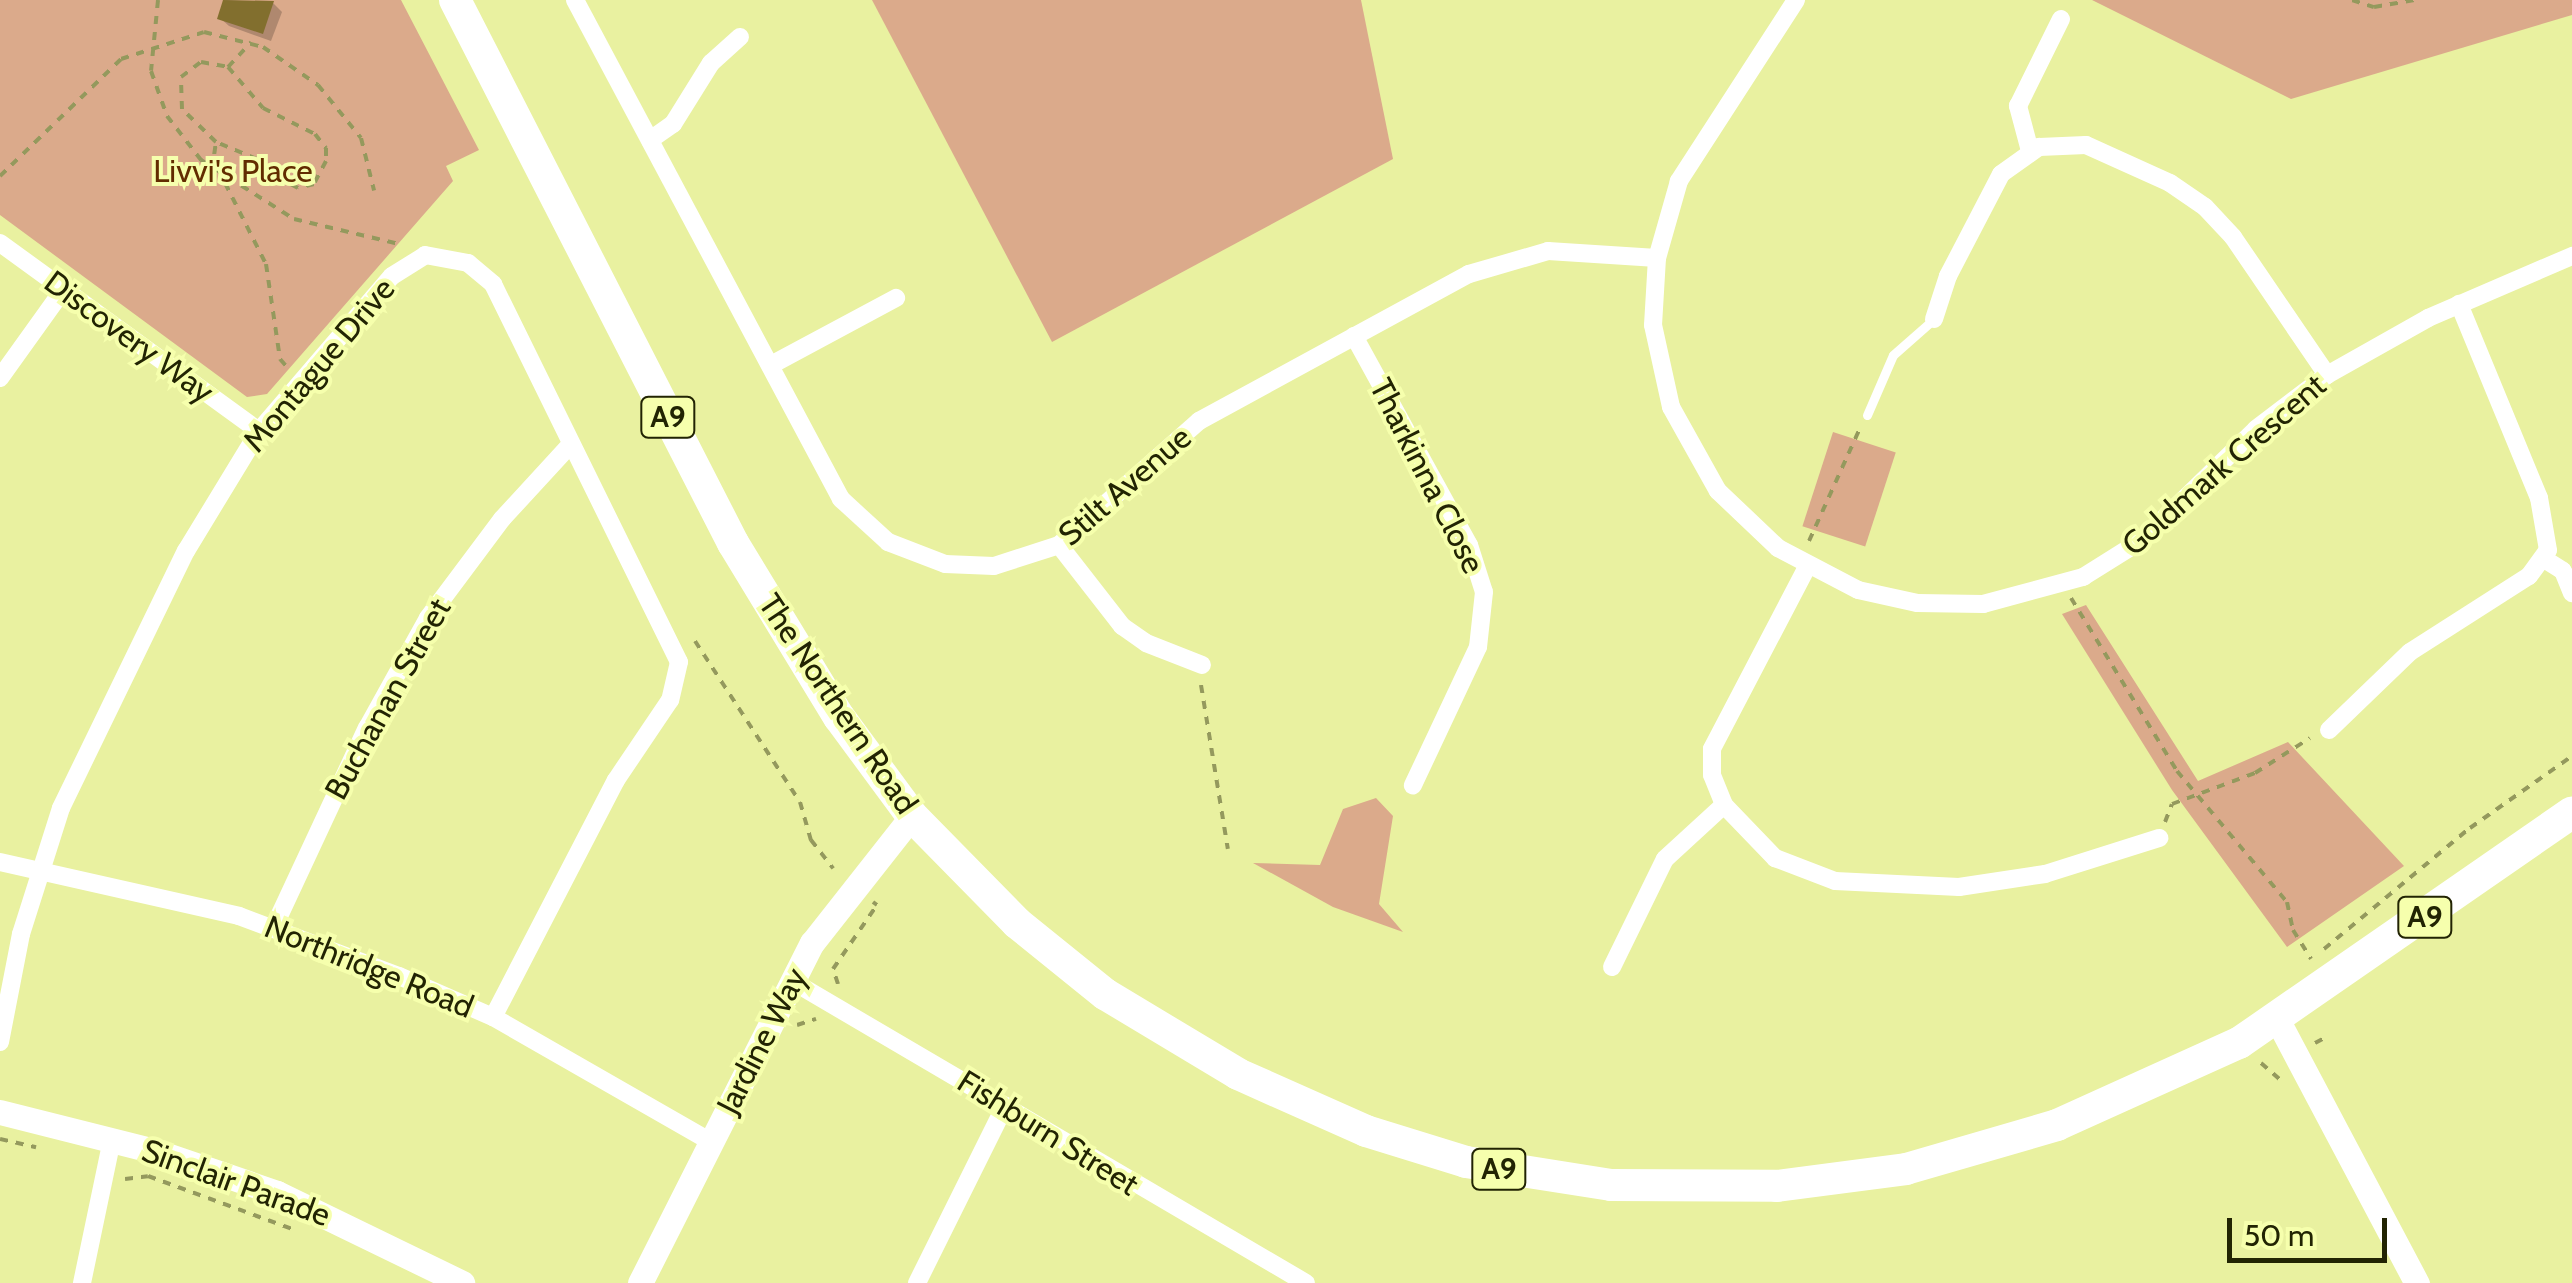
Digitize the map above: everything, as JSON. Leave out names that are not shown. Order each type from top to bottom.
[{"type":"highway","name":"The Northern Road","points":[[454,0],[733,543],[839,716],[912,816],[1059,960],[1198,1052],[1366,1131],[1466,1162],[1562,1180],[1743,1188],[1906,1169],[2074,1118],[2278,1022],[2572,812]]},
{"type":"street","name":"Stilt Avenue","points":[[575,0],[842,499],[888,542],[963,567],[1008,564],[1060,545],[1199,421],[1469,274],[1520,256],[1566,250],[1656,258]]},
{"type":"street","name":"Goldmark Crescent","points":[[1796,0],[1693,154],[1656,258],[1655,342],[1688,445],[1732,508],[1807,568],[1875,595],[1935,604],[1996,603],[2063,585],[2142,540],[2256,429],[2327,376],[2459,304],[2572,256]]},
{"type":"street","points":[[2030,151],[2018,106],[2061,19]]},
{"type":"street","points":[[650,140],[673,124],[711,63],[740,37]]},
{"type":"street","points":[[1934,319],[1991,189],[2030,151],[2061,143],[2097,147],[2193,198],[2233,238],[2327,376]]},
{"type":"street","name":"Discovery Way","points":[[0,243],[259,431]]},
{"type":"street","name":"Montague Drive","points":[[0,1042],[40,869],[75,772],[208,511],[259,431],[392,276],[410,261],[439,254],[468,262],[492,284],[570,445],[673,641],[679,674],[585,836],[493,1017]]},
{"type":"street","points":[[0,378],[63,290]]},
{"type":"street","points":[[771,365],[896,298]]},
{"type":"street","points":[[2328,730],[2420,644],[2529,576],[2544,559],[2548,527],[2539,498],[2459,304]]},
{"type":"street","name":"Tharkinna Close","points":[[1354,336],[1468,545],[1484,592],[1478,647],[1412,784]]},
{"type":"street","name":"Buchanan Street","points":[[274,927],[358,745],[428,618],[502,520],[570,445]]},
{"type":"street","points":[[1060,545],[1122,626],[1146,644],[1202,665]]},
{"type":"street","points":[[2544,559],[2563,571],[2572,593]]},
{"type":"street","points":[[1807,568],[1715,738],[1712,775],[1724,806],[1786,865],[1822,878],[1891,887],[2028,878],[2159,838]]},
{"type":"street","points":[[1612,966],[1664,859],[1724,806]]},
{"type":"street","name":"Jardine Way","points":[[640,1283],[812,943],[912,816]]},
{"type":"street","name":"Northridge Road","points":[[0,862],[274,927],[493,1017],[711,1142]]},
{"type":"street","name":"Fishburn Street","points":[[792,982],[1306,1283]]},
{"type":"street","points":[[2278,1022],[2417,1283]]},
{"type":"street","points":[[917,1283],[1005,1106]]},
{"type":"street","name":"Sinclair Parade","points":[[0,1112],[112,1140],[277,1193],[462,1283]]},
{"type":"street","points":[[82,1283],[112,1140]]},
{"type":"lane","points":[[1867,415],[1893,355],[1934,319]]},
{"type":"path","points":[[158,0],[151,71],[167,116],[212,170],[294,219],[399,244]]},
{"type":"path","points":[[2352,0],[2374,7],[2414,0]]},
{"type":"path","points":[[0,176],[121,59],[151,46],[204,32],[251,42],[293,64],[342,110],[372,164],[374,190]]},
{"type":"path","points":[[228,67],[251,42]]},
{"type":"path","points":[[201,62],[228,67],[264,108],[314,134],[326,148],[326,161],[314,184],[298,188],[216,142],[182,109],[182,76],[201,62]]},
{"type":"path","points":[[212,170],[216,142]]},
{"type":"path","points":[[222,179],[266,264],[280,359],[287,366]]},
{"type":"path","points":[[1810,541],[1867,415]]},
{"type":"path","points":[[2063,585],[2177,771],[2287,902],[2293,930],[2311,959]]},
{"type":"path","points":[[695,641],[800,802],[811,840],[833,868]]},
{"type":"path","points":[[1202,665],[1228,849]]},
{"type":"path","points":[[2159,838],[2172,804],[2201,796],[2328,730]]},
{"type":"path","points":[[2296,970],[2470,828],[2572,756]]},
{"type":"path","points":[[841,987],[833,969],[877,905],[866,896]]},
{"type":"path","points":[[0,1140],[44,1149]]},
{"type":"path","points":[[117,1177],[148,1176],[311,1236]]},
{"type":"green space","name":"Livvi's Place","points":[[0,0],[401,0],[479,150],[446,166],[453,181],[267,394],[247,397],[0,215]]},
{"type":"green space","points":[[872,0],[1361,0],[1393,159],[1052,342]]},
{"type":"green space","points":[[2092,0],[2572,0],[2572,15],[2291,99]]},
{"type":"green space","points":[[1833,432],[1896,452],[1865,547],[1802,526]]},
{"type":"green space","points":[[2086,605],[2198,781],[2288,742],[2404,866],[2287,947],[2172,790],[2062,614]]},
{"type":"green space","points":[[1376,798],[1393,816],[1379,904],[1403,932],[1333,907],[1253,863],[1320,865],[1343,809]]},
{"type":"building","points":[[223,0],[274,1],[263,34],[217,19]]}]
